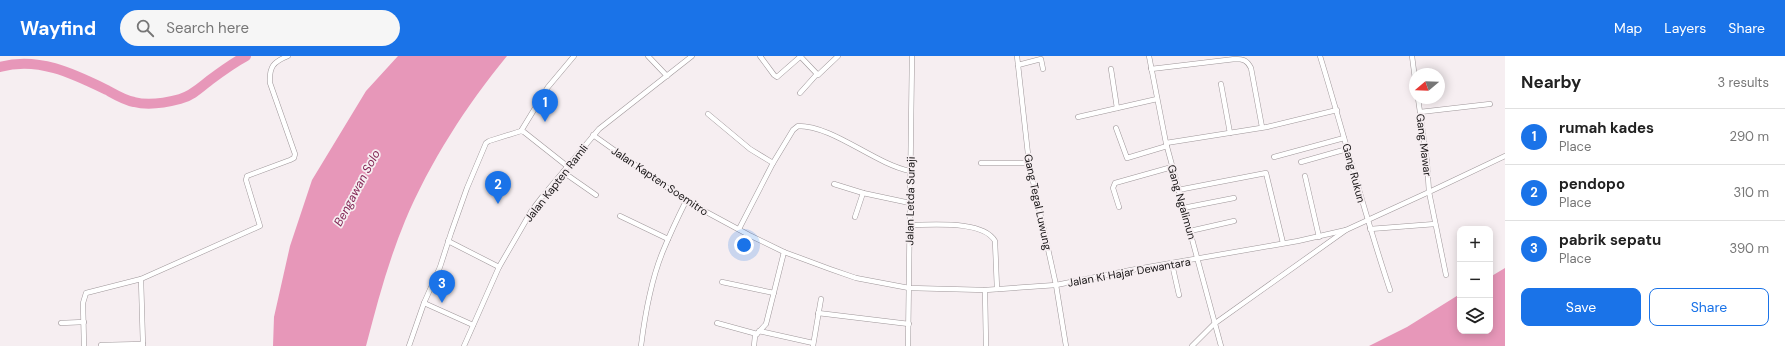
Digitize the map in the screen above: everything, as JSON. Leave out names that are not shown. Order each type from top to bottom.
[{"type":"street","points":[[84,346],[83,303],[86,293],[141,279],[260,226],[246,178],[247,176],[294,158],[294,154],[270,83],[269,73],[272,66],[279,60],[288,56]]},
{"type":"street","points":[[521,131],[548,87],[574,56]]},
{"type":"street","points":[[648,56],[667,76]]},
{"type":"street","name":"Jalan Kapten Ramli","points":[[464,346],[499,267],[532,210],[593,135],[692,56]]},
{"type":"street","points":[[760,56],[775,77],[777,77],[800,56],[817,74]]},
{"type":"street","points":[[800,93],[817,74],[821,74],[838,56]]},
{"type":"street","name":"Jalan Letda Suraji","points":[[908,346],[912,56]]},
{"type":"street","name":"Gang Tegal Luwung","points":[[1017,56],[1029,163],[1056,285],[1066,346]]},
{"type":"street","name":"Gang Ngalimun","points":[[1150,56],[1151,69],[1166,145],[1221,346]]},
{"type":"street","name":"Gang Rukun","points":[[1320,56],[1337,110],[1367,220],[1390,290]]},
{"type":"street","points":[[1412,56],[1414,68]]},
{"type":"street","points":[[1018,65],[1041,59],[1043,69]]},
{"type":"street","points":[[1151,69],[1242,59],[1247,62],[1251,68],[1262,127]]},
{"type":"street","points":[[1111,69],[1117,108]]},
{"type":"street","points":[[1221,84],[1230,133]]},
{"type":"street","points":[[1078,117],[1157,99]]},
{"type":"street","name":"Gang Mawar","points":[[1419,104],[1435,224],[1446,275]]},
{"type":"street","points":[[1420,112],[1490,104]]},
{"type":"street","points":[[1116,128],[1127,158],[1166,145],[1262,127],[1337,110]]},
{"type":"street","points":[[708,114],[750,149],[773,163]]},
{"type":"street","points":[[739,229],[773,163],[795,127],[801,126],[821,131],[884,163],[910,171]]},
{"type":"street","points":[[409,346],[484,147],[489,141],[521,131],[528,134],[567,166]]},
{"type":"street","name":"Jalan Kapten Soemitro","points":[[593,135],[686,201],[784,252],[856,278],[909,288]]},
{"type":"street","points":[[1274,157],[1344,138]]},
{"type":"street","points":[[1301,162],[1347,149]]},
{"type":"street","points":[[1192,346],[1214,324],[1346,230],[1505,156]]},
{"type":"street","points":[[981,163],[1029,163]]},
{"type":"street","points":[[1119,207],[1113,188],[1115,183],[1172,168]]},
{"type":"street","points":[[563,172],[596,195]]},
{"type":"street","points":[[1178,190],[1266,173],[1283,244]]},
{"type":"street","points":[[1305,176],[1319,237]]},
{"type":"street","points":[[834,184],[863,193],[910,203]]},
{"type":"street","points":[[855,217],[863,193]]},
{"type":"street","points":[[1183,208],[1234,198]]},
{"type":"street","points":[[641,346],[654,278],[668,239],[686,201]]},
{"type":"street","points":[[620,216],[668,239]]},
{"type":"street","points":[[1190,231],[1234,221]]},
{"type":"street","points":[[1370,229],[1435,224]]},
{"type":"street","points":[[910,225],[964,226],[986,231],[992,235],[995,241],[997,289]]},
{"type":"street","name":"Jalan Ki Hajar Dewantara","points":[[909,288],[984,290],[1056,285],[1131,270],[1283,244],[1346,230]]},
{"type":"street","points":[[448,241],[499,267]]},
{"type":"street","points":[[754,346],[758,332],[766,324],[784,252]]},
{"type":"street","points":[[1172,264],[1179,295]]},
{"type":"street","points":[[101,345],[143,345],[141,279]]},
{"type":"street","points":[[722,282],[774,293]]},
{"type":"street","points":[[984,290],[986,346]]},
{"type":"street","points":[[717,323],[813,344],[821,299]]},
{"type":"street","points":[[424,303],[473,325]]},
{"type":"street","points":[[818,313],[908,324]]},
{"type":"street","points":[[61,323],[84,322]]},
{"type":"water","name":"Bengawan Solo","points":[[398,56],[507,56],[477,95],[450,135],[437,156],[415,199],[399,236],[388,267],[366,346],[273,346],[274,317],[290,246],[312,180],[366,91]]},
{"type":"water","points":[[1505,268],[1505,346],[1369,346],[1407,327],[1457,296],[1457,334],[1493,334],[1493,275]]},
{"type":"waterway","points":[[0,67],[14,64],[28,64],[55,68],[82,78],[127,100],[140,103],[157,104],[188,96],[246,56]]},
{"type":"place","name":"rumah kades","points":[[545,122]]},
{"type":"place","name":"pendopo","points":[[498,204]]},
{"type":"place","name":"pabrik sepatu","points":[[442,303]]}]
